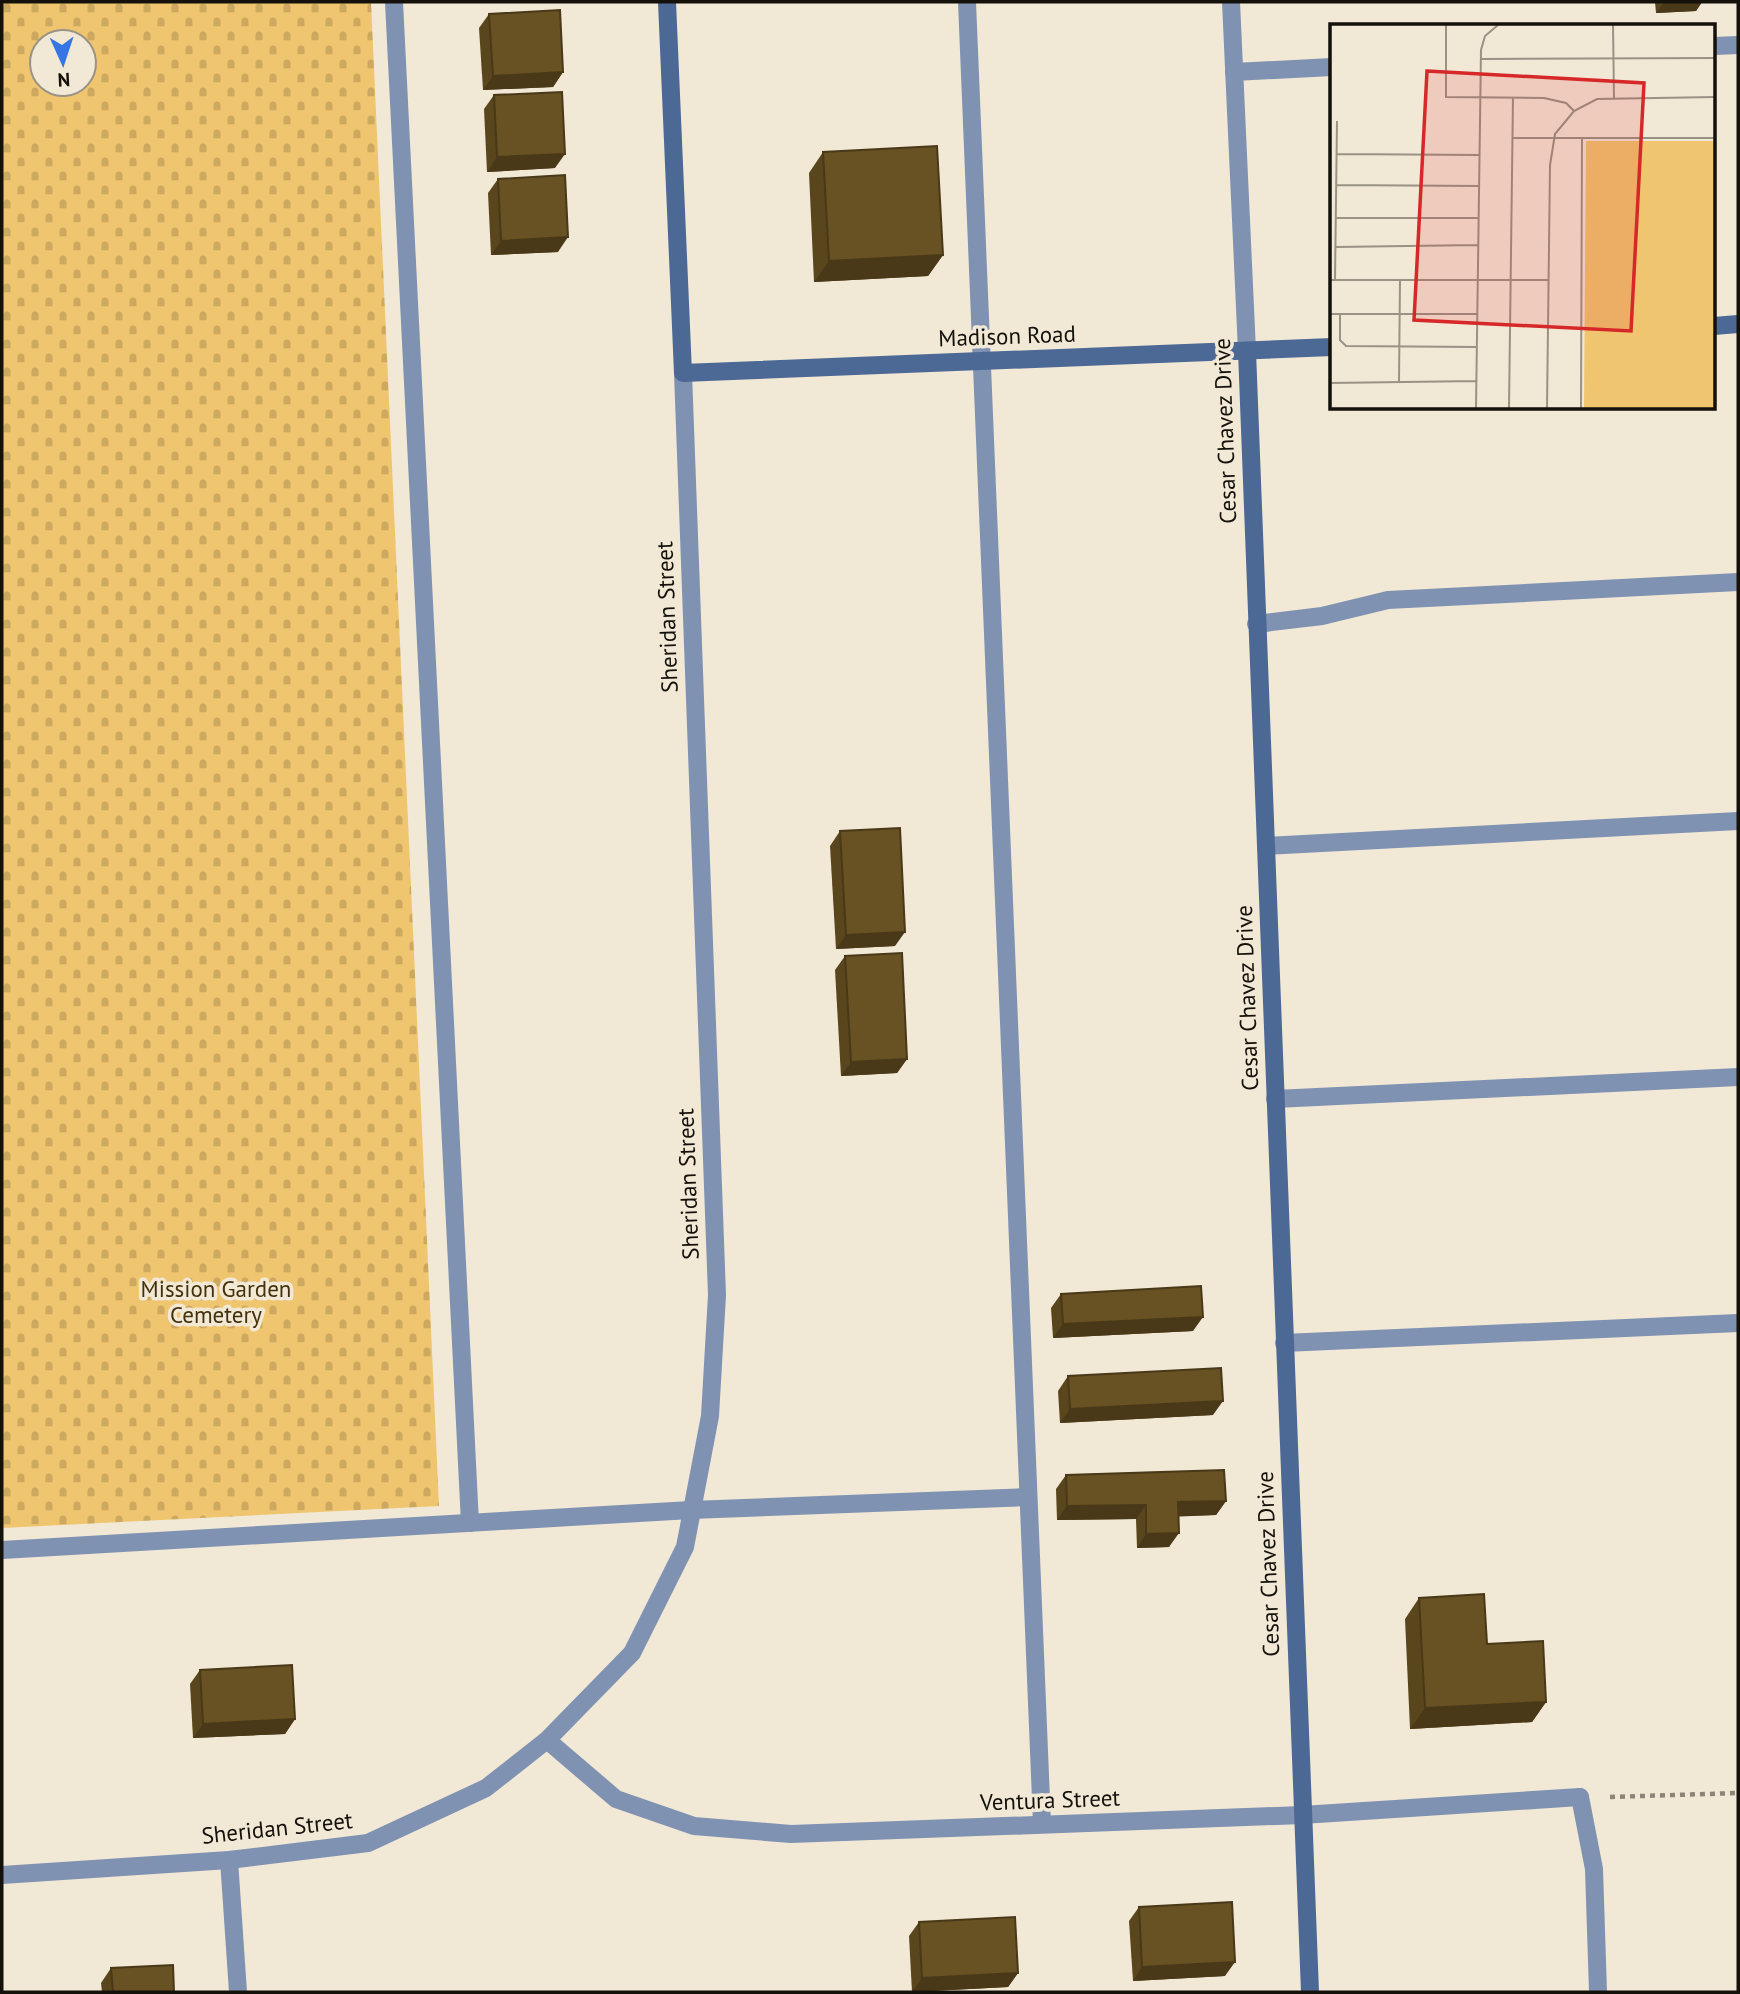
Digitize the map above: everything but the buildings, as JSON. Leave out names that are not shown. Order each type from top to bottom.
[{"type":"street","points":[[394,2],[470,1523]]},
{"type":"street","name":"Sheridan Street","points":[[2,1875],[229,1860],[368,1843],[486,1788],[547,1741],[632,1653],[685,1547],[710,1416],[717,1295],[667,2]]},
{"type":"street","points":[[967,2],[1042,1824]]},
{"type":"street","name":"Cesar Chavez Drive","points":[[1231,2],[1247,351],[1310,1992]]},
{"type":"street","points":[[1716,46],[1738,45]]},
{"type":"street","points":[[1234,72],[1330,67]]},
{"type":"street","points":[[1716,326],[1738,324]]},
{"type":"street","name":"Madison Road","points":[[683,373],[1330,346]]},
{"type":"street","points":[[1256,624],[1322,616],[1388,600],[1738,582]]},
{"type":"street","points":[[1266,846],[1738,821]]},
{"type":"street","points":[[1275,1100],[1738,1077]]},
{"type":"street","points":[[1284,1343],[1738,1323]]},
{"type":"street","points":[[2,1550],[691,1510],[1028,1497]]},
{"type":"street","name":"Ventura Street","points":[[547,1741],[617,1799],[694,1826],[790,1834],[1302,1815],[1580,1797]]},
{"type":"street","points":[[1580,1797],[1594,1869],[1598,1992]]},
{"type":"street","points":[[229,1860],[238,1992]]},
{"type":"path","points":[[1580,1797],[1738,1793]]},
{"type":"green space","name":"Mission Garden Cemetery","points":[[2,2],[371,2],[439,1506],[2,1528]]}]
